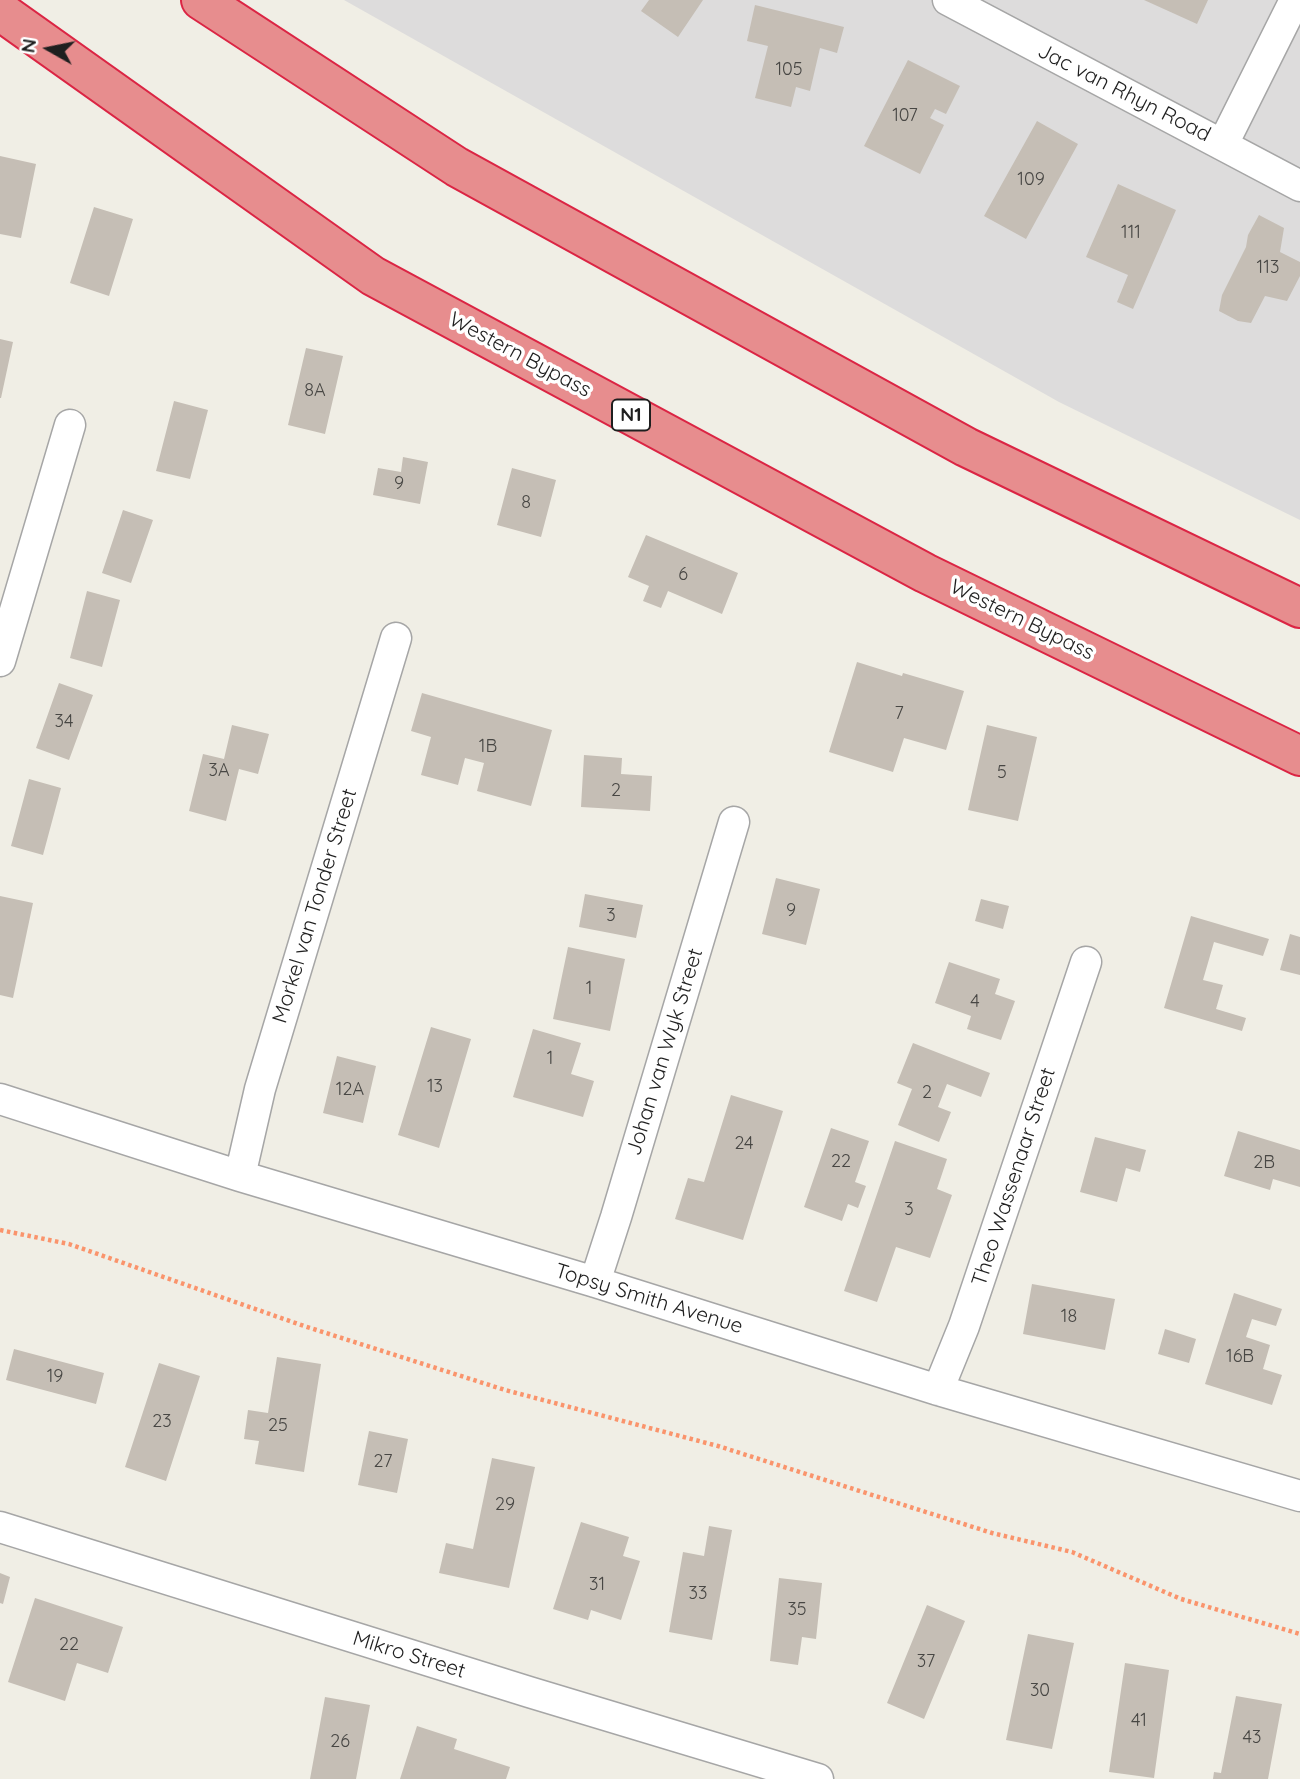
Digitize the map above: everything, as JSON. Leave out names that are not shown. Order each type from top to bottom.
[{"type":"highway","points":[[201,0],[469,173],[966,447],[1300,608]]},
{"type":"highway","name":"Western Bypass","points":[[0,11],[373,276],[925,573],[1300,756]]},
{"type":"street","name":"Jac van Rhyn Road","points":[[948,0],[1300,186]]},
{"type":"street","points":[[1223,144],[1295,0]]},
{"type":"street","points":[[0,661],[70,425]]},
{"type":"street","name":"Morkel van Tonder Street","points":[[240,1176],[260,1090],[396,638]]},
{"type":"street","name":"Johan van Wyk Street","points":[[595,1282],[734,821]]},
{"type":"street","name":"Theo Wassenaar Street","points":[[938,1390],[964,1326],[1086,962]]},
{"type":"street","name":"Topsy Smith Avenue","points":[[0,1099],[240,1176],[595,1282],[938,1390],[1300,1496]]},
{"type":"street","name":"Mikro Street","points":[[0,1527],[528,1692],[818,1779]]},
{"type":"path","points":[[0,1230],[69,1244],[304,1326],[505,1390],[718,1446],[992,1533],[1072,1552],[1181,1599],[1300,1634]]},
{"type":"shaded area","points":[[344,0],[1300,0],[1300,520],[1059,402]]},
{"type":"building","points":[[649,0],[703,0],[678,37],[641,11]]},
{"type":"building","points":[[1144,0],[1208,0],[1197,24]]},
{"type":"building","points":[[755,5],[844,27],[837,53],[820,48],[810,91],[796,87],[791,107],[755,98],[768,46],[747,41]]},
{"type":"building","points":[[908,60],[960,86],[946,114],[935,109],[930,118],[944,125],[920,174],[864,146]]},
{"type":"building","points":[[1037,121],[1078,144],[1026,239],[984,216]]},
{"type":"building","points":[[0,156],[36,164],[21,238],[0,234]]},
{"type":"building","points":[[1118,184],[1176,210],[1133,309],[1117,302],[1128,275],[1086,257]]},
{"type":"building","points":[[94,207],[133,219],[109,296],[70,283]]},
{"type":"building","points":[[1259,215],[1284,228],[1280,252],[1300,262],[1300,276],[1287,301],[1265,296],[1251,323],[1238,321],[1219,311],[1222,295]]},
{"type":"building","points":[[0,339],[13,342],[1,398],[0,398]]},
{"type":"building","points":[[306,348],[343,356],[325,434],[288,425]]},
{"type":"building","points":[[174,401],[208,410],[190,479],[156,471]]},
{"type":"building","points":[[403,457],[428,462],[420,504],[373,495],[378,468],[401,472]]},
{"type":"building","points":[[512,468],[556,480],[541,537],[497,525]]},
{"type":"building","points":[[123,510],[153,520],[131,583],[102,573]]},
{"type":"building","points":[[646,535],[738,573],[722,614],[668,591],[661,608],[643,601],[649,586],[628,577]]},
{"type":"building","points":[[87,591],[120,600],[102,667],[70,658]]},
{"type":"building","points":[[857,662],[964,691],[946,750],[904,738],[893,772],[829,752]]},
{"type":"building","points":[[59,683],[93,695],[69,760],[36,748]]},
{"type":"building","points":[[422,693],[552,730],[531,806],[477,791],[484,763],[465,758],[458,785],[421,775],[431,737],[411,731]]},
{"type":"building","points":[[232,725],[269,734],[258,774],[239,769],[226,821],[189,811],[203,754],[224,759]]},
{"type":"building","points":[[987,725],[1037,737],[1018,821],[968,810]]},
{"type":"building","points":[[584,755],[622,758],[621,774],[652,776],[650,811],[581,807]]},
{"type":"building","points":[[29,779],[61,788],[43,855],[11,846]]},
{"type":"building","points":[[776,878],[820,889],[806,945],[762,934]]},
{"type":"building","points":[[585,894],[643,905],[636,938],[579,927]]},
{"type":"building","points":[[0,896],[33,903],[13,998],[0,995]]},
{"type":"building","points":[[981,899],[1009,906],[1003,929],[975,921]]},
{"type":"building","points":[[1191,916],[1269,939],[1263,956],[1214,942],[1203,980],[1223,985],[1216,1009],[1246,1018],[1242,1031],[1164,1008]]},
{"type":"building","points":[[1290,934],[1300,937],[1300,975],[1280,970]]},
{"type":"building","points":[[568,947],[625,959],[610,1031],[553,1019]]},
{"type":"building","points":[[949,962],[1000,979],[995,994],[1015,1001],[1001,1040],[967,1029],[971,1016],[935,1003]]},
{"type":"building","points":[[431,1027],[471,1039],[439,1148],[398,1135]]},
{"type":"building","points":[[533,1029],[581,1043],[571,1074],[594,1081],[583,1117],[513,1097]]},
{"type":"building","points":[[913,1043],[990,1073],[981,1097],[947,1084],[938,1107],[951,1112],[939,1142],[898,1125],[912,1089],[897,1083]]},
{"type":"building","points":[[337,1056],[376,1066],[363,1123],[323,1113]]},
{"type":"building","points":[[731,1095],[783,1111],[743,1240],[675,1219],[688,1178],[704,1182]]},
{"type":"building","points":[[831,1128],[869,1141],[855,1182],[866,1186],[858,1208],[848,1204],[842,1221],[804,1207]]},
{"type":"building","points":[[1238,1131],[1300,1150],[1300,1187],[1273,1179],[1270,1190],[1224,1176]]},
{"type":"building","points":[[1095,1137],[1146,1150],[1140,1172],[1126,1168],[1117,1202],[1080,1192]]},
{"type":"building","points":[[895,1141],[947,1159],[937,1189],[952,1195],[930,1258],[896,1247],[877,1302],[844,1291]]},
{"type":"building","points":[[1032,1284],[1115,1299],[1105,1350],[1023,1334]]},
{"type":"building","points":[[1234,1293],[1282,1309],[1276,1326],[1252,1319],[1246,1337],[1270,1345],[1263,1369],[1282,1375],[1272,1405],[1205,1384]]},
{"type":"building","points":[[1165,1329],[1196,1339],[1189,1363],[1158,1354]]},
{"type":"building","points":[[14,1349],[104,1373],[96,1404],[6,1380]]},
{"type":"building","points":[[277,1357],[321,1364],[304,1472],[255,1464],[259,1441],[244,1439],[248,1410],[268,1413]]},
{"type":"building","points":[[159,1363],[200,1376],[166,1481],[125,1467]]},
{"type":"building","points":[[369,1431],[408,1439],[397,1493],[358,1485]]},
{"type":"building","points":[[492,1458],[535,1467],[509,1588],[439,1573],[446,1543],[473,1549]]},
{"type":"building","points":[[581,1522],[629,1537],[623,1556],[640,1561],[621,1620],[591,1610],[588,1620],[553,1609]]},
{"type":"building","points":[[709,1526],[732,1530],[712,1640],[669,1632],[683,1552],[704,1556]]},
{"type":"building","points":[[0,1573],[10,1577],[3,1604],[0,1603]]},
{"type":"building","points":[[779,1578],[822,1583],[816,1639],[802,1637],[798,1665],[770,1661]]},
{"type":"building","points":[[35,1598],[123,1627],[108,1673],[77,1663],[65,1701],[8,1682]]},
{"type":"building","points":[[927,1605],[965,1621],[924,1719],[887,1703]]},
{"type":"building","points":[[1028,1634],[1074,1643],[1052,1749],[1006,1740]]},
{"type":"building","points":[[1125,1663],[1169,1670],[1154,1778],[1109,1772]]},
{"type":"building","points":[[1236,1696],[1282,1704],[1268,1779],[1213,1779],[1214,1772],[1221,1773]]},
{"type":"building","points":[[325,1697],[370,1705],[356,1779],[310,1779]]},
{"type":"building","points":[[417,1726],[457,1739],[454,1749],[510,1767],[506,1779],[400,1779]]}]
